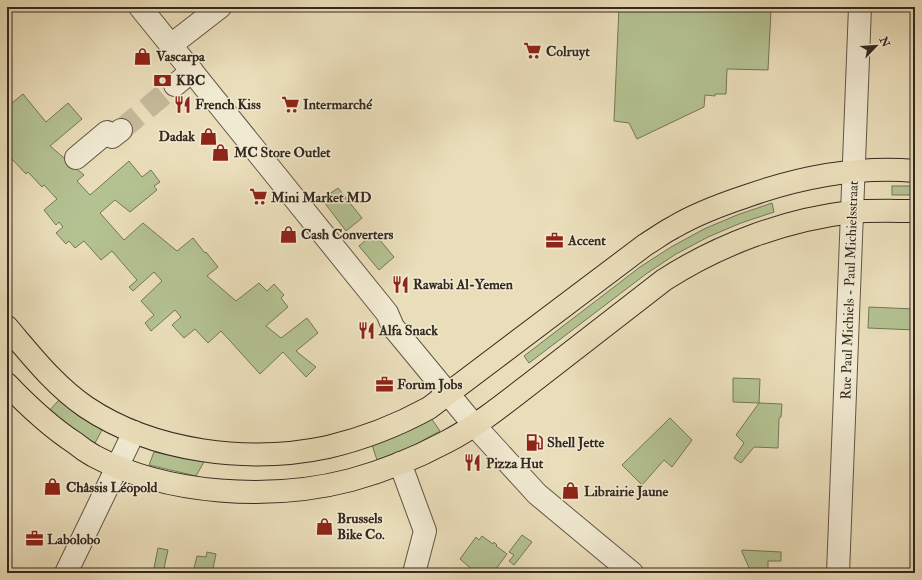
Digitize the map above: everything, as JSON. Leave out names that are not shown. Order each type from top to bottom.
[{"type":"main road","points":[[7,327],[48,373],[84,406],[111,422],[134,432],[174,444],[212,452],[252,454],[298,451],[327,447],[381,429],[414,416],[429,408],[624,260],[673,227],[724,204],[762,191],[821,175],[888,169],[915,171]]},
{"type":"main road","points":[[7,384],[29,408],[59,433],[92,455],[116,467],[157,480],[195,487],[254,491],[291,490],[351,480],[400,463],[445,443],[474,425],[664,280],[710,254],[772,229],[805,220],[852,212],[915,212]]},
{"type":"street","points":[[140,7],[388,313],[394,327],[474,425],[537,494],[632,573]]},
{"type":"street","points":[[171,46],[220,7]]},
{"type":"street","name":"Rue Paul Michiels - Paul Michielsstraat","points":[[838,573],[860,7]]},
{"type":"street","points":[[175,85],[192,72]]},
{"type":"street","points":[[76,158],[107,132],[112,137],[121,130]]},
{"type":"street","points":[[66,573],[134,432]]},
{"type":"street","points":[[400,463],[425,531],[414,573]]},
{"type":"green space","points":[[619,7],[778,7],[778,10],[771,10],[768,70],[727,69],[726,94],[715,94],[715,96],[705,95],[704,107],[637,139],[629,123],[614,121]]},
{"type":"green space","points":[[23,94],[46,122],[68,103],[82,119],[50,146],[84,175],[77,181],[90,195],[129,161],[142,177],[151,170],[160,182],[154,186],[157,190],[130,212],[115,200],[100,213],[124,240],[143,223],[177,251],[193,238],[218,267],[207,276],[236,301],[259,283],[267,291],[274,284],[284,295],[281,298],[288,307],[266,326],[281,338],[307,318],[318,333],[296,351],[316,367],[306,377],[283,352],[260,374],[221,331],[208,343],[195,329],[184,338],[172,325],[181,317],[175,310],[151,331],[145,323],[154,315],[141,301],[162,281],[154,272],[133,291],[129,287],[137,280],[112,251],[101,260],[84,241],[75,248],[69,241],[66,244],[56,233],[63,227],[59,222],[56,225],[44,210],[57,199],[44,185],[42,187],[28,172],[26,174],[11,158],[9,161],[7,159],[7,107]]},
{"type":"green space","points":[[892,186],[915,186],[915,195],[892,195]]},
{"type":"green space","points":[[338,188],[362,218],[346,231],[324,202],[328,195]]},
{"type":"green space","points":[[772,203],[774,212],[741,223],[708,237],[676,254],[646,274],[529,363],[524,356],[640,267],[671,247],[704,229],[737,215]]},
{"type":"green space","points":[[374,233],[394,257],[379,270],[359,246]]},
{"type":"green space","points":[[869,307],[915,309],[915,330],[868,328]]},
{"type":"green space","points":[[733,378],[760,379],[759,403],[733,402]]},
{"type":"green space","points":[[59,400],[102,430],[95,443],[49,411]]},
{"type":"green space","points":[[759,403],[782,404],[781,417],[779,418],[778,448],[754,447],[741,463],[734,458],[744,443],[736,435]]},
{"type":"green space","points":[[431,418],[440,431],[411,447],[377,460],[372,445]]},
{"type":"green space","points":[[670,418],[692,440],[672,467],[664,460],[642,485],[622,465]]},
{"type":"green space","points":[[154,452],[204,462],[196,476],[149,465]]},
{"type":"green space","points":[[522,535],[532,542],[514,565],[509,561],[514,555],[509,552]]},
{"type":"green space","points":[[482,536],[493,544],[494,542],[497,545],[496,546],[507,554],[493,573],[476,573],[460,559],[476,537],[479,540]]},
{"type":"green space","points":[[158,548],[168,550],[163,573],[153,573]]},
{"type":"green space","points":[[742,550],[781,552],[781,561],[768,561],[768,572],[751,572]]},
{"type":"green space","points":[[207,552],[216,554],[212,573],[193,573],[197,556],[206,557]]},
{"type":"tunnel","points":[[121,130],[175,85]]},
{"type":"place","name":"Colruyt","points":[[533,51]]},
{"type":"place","name":"Vascarpa","points":[[143,56]]},
{"type":"place","name":"KBC","points":[[163,80]]},
{"type":"place","name":"French Kiss","points":[[182,104]]},
{"type":"place","name":"Intermarché","points":[[290,104]]},
{"type":"place","name":"Dadak","points":[[208,136]]},
{"type":"place","name":"MC Store Outlet","points":[[221,152]]},
{"type":"place","name":"Mini Market MD","points":[[258,197]]},
{"type":"place","name":"Cash Converters","points":[[288,234]]},
{"type":"place","name":"Accent","points":[[555,240]]},
{"type":"place","name":"Rawabi Al-Yemen","points":[[400,284]]},
{"type":"place","name":"Alfa Snack","points":[[366,330]]},
{"type":"place","name":"Forum Jobs","points":[[384,384]]},
{"type":"place","name":"Shell Jette","points":[[534,442]]},
{"type":"place","name":"Pizza Hut","points":[[473,463]]},
{"type":"place","name":"Châssis Léopold","points":[[53,487]]},
{"type":"place","name":"Librairie Jaune","points":[[571,491]]},
{"type":"place","name":"Brussels Bike Co.","points":[[324,526]]},
{"type":"place","name":"Labolobo","points":[[34,539]]}]
